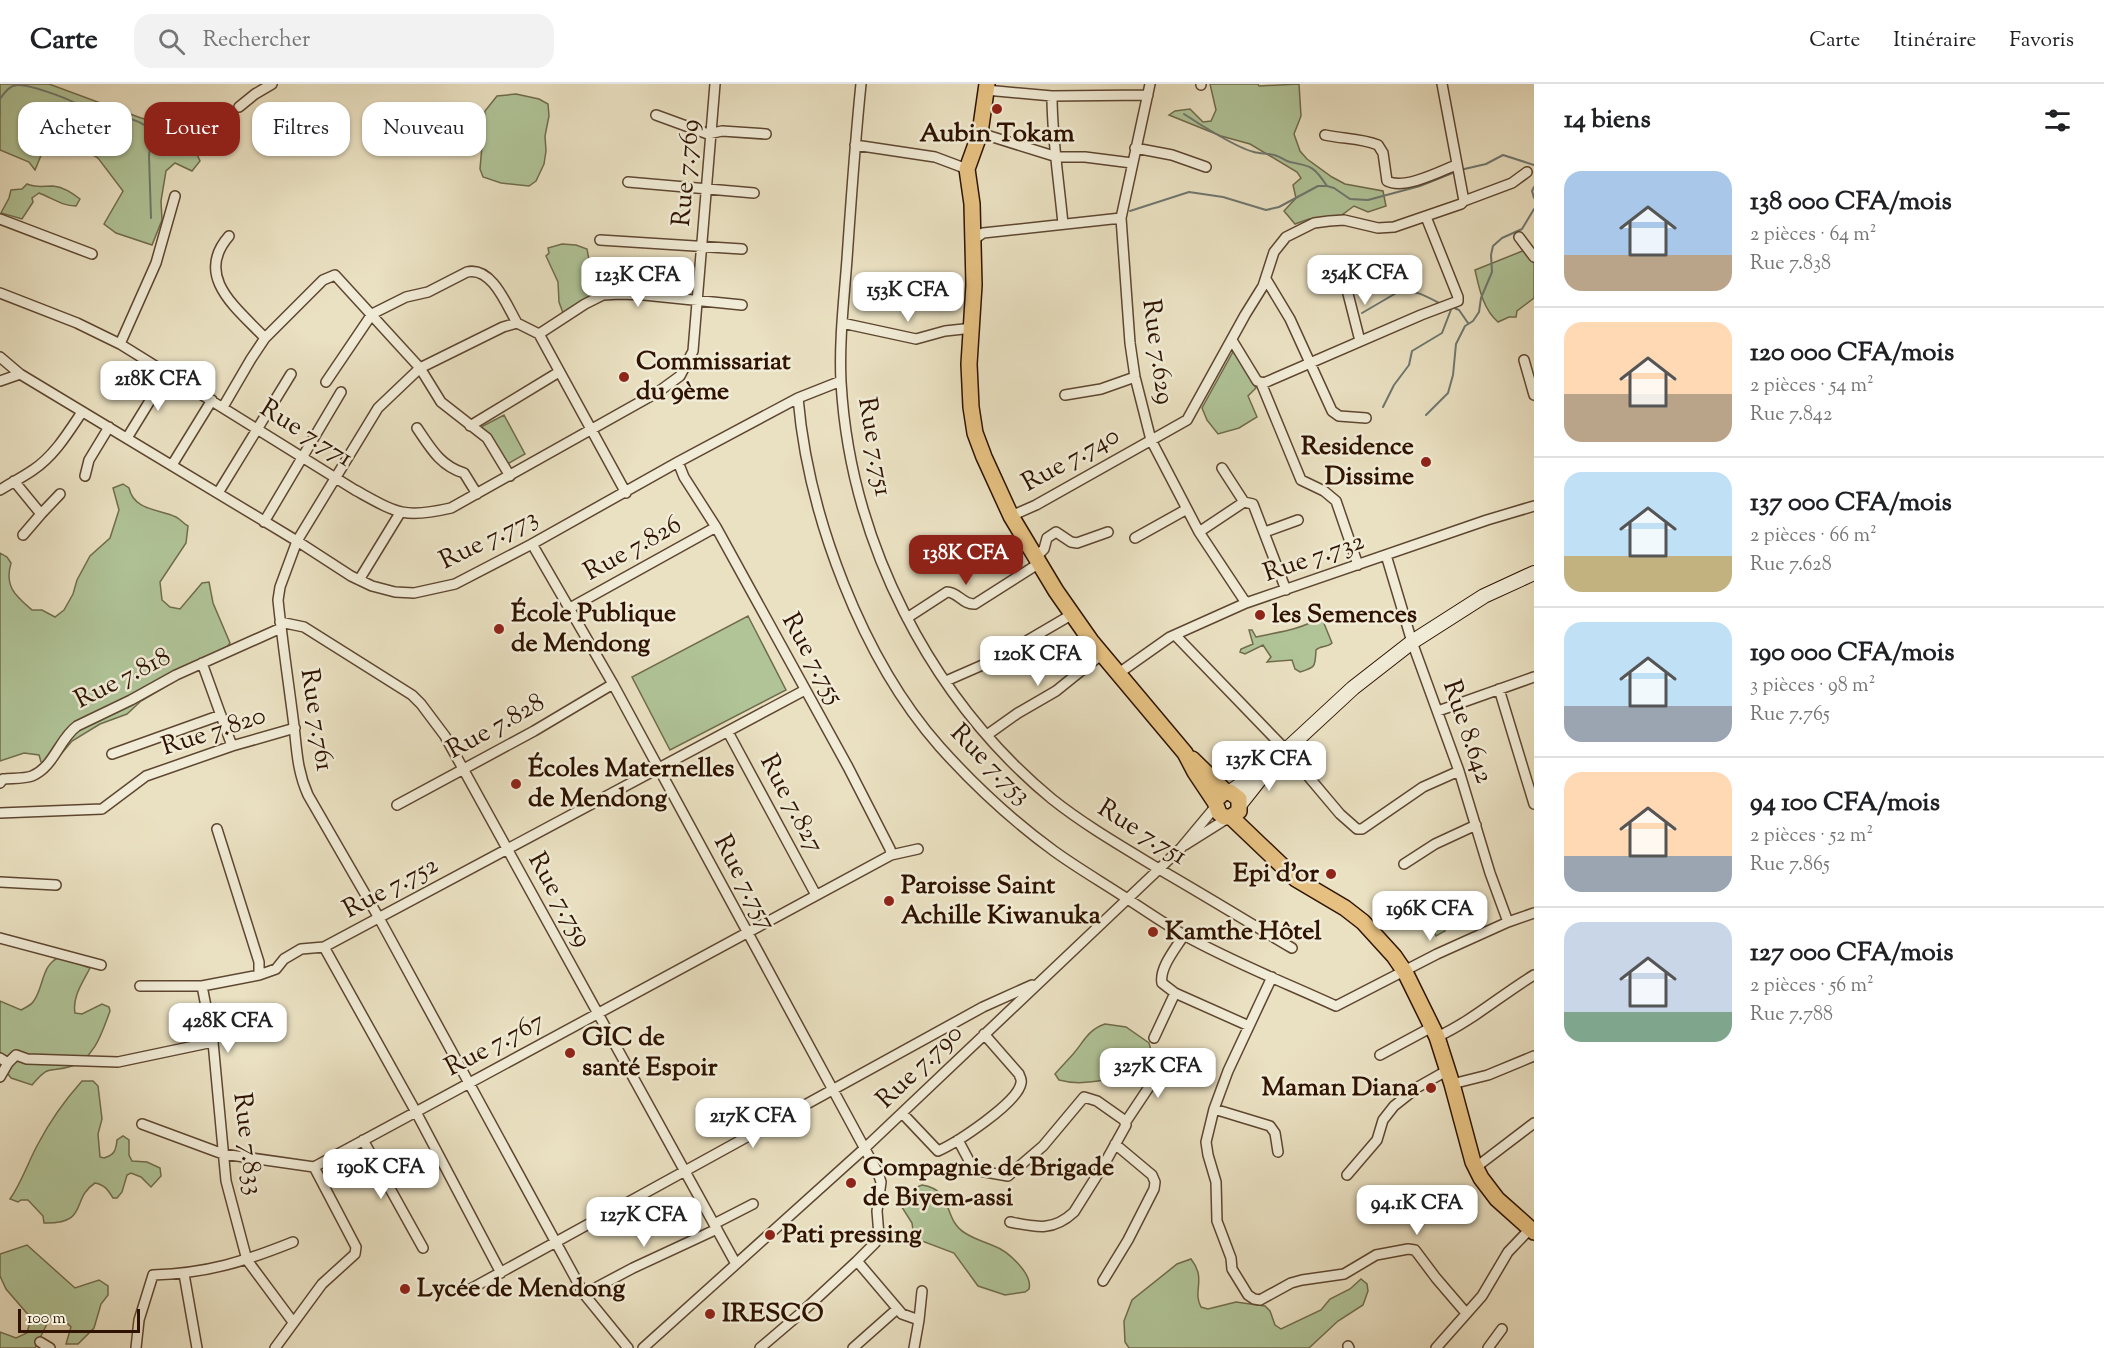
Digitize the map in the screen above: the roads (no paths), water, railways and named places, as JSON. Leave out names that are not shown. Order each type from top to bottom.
[{"type":"main road","points":[[987,87],[980,133],[967,169],[972,204],[973,240],[973,328],[969,364],[971,407],[975,433],[1011,516],[1071,615],[1185,753],[1202,767],[1228,805],[1260,844],[1296,879],[1345,908],[1363,922],[1387,947],[1404,972],[1434,1032],[1450,1077],[1467,1147],[1475,1168],[1497,1199],[1532,1230]]},
{"type":"main road","points":[[1228,805],[1353,688],[1412,642],[1484,596],[1534,573]]},
{"type":"street","points":[[240,106],[272,84]]},
{"type":"street","name":"Rue 7.769","points":[[593,430],[672,384],[680,376],[693,351],[715,84]]},
{"type":"street","name":"Rue 7.751","points":[[861,84],[842,323],[841,381],[849,446],[862,503],[892,588],[907,618],[961,704],[987,735],[1052,798],[1088,826],[1292,948]]},
{"type":"street","name":"Rue 7.629","points":[[1150,84],[1121,219],[1130,343],[1135,377],[1151,440],[1199,532],[1246,603]]},
{"type":"street","points":[[1442,84],[1464,201]]},
{"type":"street","points":[[987,87],[1052,96],[1148,95]]},
{"type":"street","points":[[1052,96],[1052,131],[1063,224]]},
{"type":"street","points":[[656,115],[708,134],[712,132],[766,134]]},
{"type":"street","points":[[980,133],[1056,157],[1085,157],[1132,163]]},
{"type":"street","points":[[1325,135],[1337,138],[1348,137],[1378,145],[1383,153],[1387,181],[1394,184],[1457,170]]},
{"type":"street","points":[[855,145],[935,157],[967,169]]},
{"type":"street","points":[[1135,148],[1172,154],[1206,167]]},
{"type":"street","name":"Rue 7.740","points":[[1011,516],[1036,506],[1187,420],[1266,279],[1274,252],[1286,237],[1314,223],[1344,220],[1377,228],[1394,227],[1461,204],[1512,183],[1527,172]]},
{"type":"street","points":[[628,182],[707,187],[754,193]]},
{"type":"street","points":[[120,344],[156,263],[175,196]]},
{"type":"street","points":[[1261,383],[1458,301],[1426,217]]},
{"type":"street","points":[[0,219],[92,254]]},
{"type":"street","points":[[973,240],[983,233],[1121,219]]},
{"type":"street","points":[[229,236],[218,249],[216,278],[224,294],[265,338]]},
{"type":"street","points":[[1519,237],[1534,257]]},
{"type":"street","points":[[600,240],[742,249]]},
{"type":"street","points":[[326,382],[372,314],[406,297],[428,292],[472,271],[498,287],[517,323],[539,334],[626,493]]},
{"type":"street","points":[[223,407],[250,359],[265,338],[323,280],[335,275],[420,368],[441,402],[487,438],[510,476]]},
{"type":"street","points":[[1344,278],[1360,341]]},
{"type":"street","points":[[1266,279],[1290,319],[1335,414],[1365,418]]},
{"type":"street","name":"Rue 7.771","points":[[0,293],[77,323],[120,344],[336,479],[391,510],[408,515],[452,508],[593,430]]},
{"type":"street","points":[[539,334],[603,295],[620,294],[742,305]]},
{"type":"street","name":"Rue 7.761","points":[[517,323],[420,368],[378,408],[297,541],[280,586],[278,600],[295,728],[296,757],[301,778],[323,823],[379,918],[584,1294],[628,1348]]},
{"type":"street","points":[[842,323],[916,339],[945,331],[973,328]]},
{"type":"street","points":[[1232,340],[1257,381],[1261,383],[1301,480],[1324,491],[1336,501],[1358,565]]},
{"type":"street","name":"Rue 7.773","points":[[0,357],[20,374],[359,580],[395,592],[414,593],[455,584],[798,398],[841,381]]},
{"type":"street","points":[[1524,360],[1534,395]]},
{"type":"street","points":[[470,426],[560,372]]},
{"type":"street","points":[[127,438],[167,373]]},
{"type":"street","points":[[0,381],[20,374]]},
{"type":"street","points":[[218,493],[291,374]]},
{"type":"street","points":[[1065,395],[1101,389],[1135,377]]},
{"type":"street","points":[[264,522],[341,392]]},
{"type":"street","name":"Rue 7.753","points":[[798,398],[814,495],[829,546],[865,631],[890,676],[915,714],[940,747],[987,795],[1026,831],[1056,853],[1184,935],[1336,1006],[1404,972]]},
{"type":"street","points":[[172,465],[212,400]]},
{"type":"street","points":[[0,490],[45,461],[82,412]]},
{"type":"street","points":[[85,476],[89,460],[109,427]]},
{"type":"street","points":[[417,428],[441,462],[464,473],[477,494]]},
{"type":"street","name":"Rue 7.755","points":[[678,462],[684,477],[716,527],[853,778],[891,855]]},
{"type":"street","points":[[1222,468],[1244,502],[1253,504],[1286,590]]},
{"type":"street","points":[[14,481],[41,514]]},
{"type":"street","points":[[23,535],[60,494]]},
{"type":"street","points":[[1199,532],[1244,502]]},
{"type":"street","name":"Rue 7.732","points":[[1119,673],[1175,635],[1246,603],[1534,506]]},
{"type":"street","points":[[1135,538],[1187,509]]},
{"type":"street","points":[[359,580],[400,513]]},
{"type":"street","points":[[1265,532],[1298,520]]},
{"type":"street","name":"Rue 7.826","points":[[570,608],[716,527]]},
{"type":"street","points":[[907,618],[947,592],[952,592],[970,605],[975,604],[1037,561],[1050,534],[1056,532],[1071,542],[1077,543],[1108,532]]},
{"type":"street","name":"Rue 7.757","points":[[532,544],[613,684],[747,933],[866,1147],[878,1173],[880,1182],[877,1211],[879,1236],[875,1243],[760,1348]]},
{"type":"street","name":"Rue 8.642","points":[[1386,555],[1412,642],[1459,771],[1490,873],[1508,922]]},
{"type":"street","points":[[946,681],[994,660],[1071,615]]},
{"type":"street","name":"Rue 7.818","points":[[0,783],[3,779],[31,776],[36,773],[48,764],[69,732],[77,726],[281,625]]},
{"type":"street","name":"Rue 7.759","points":[[281,625],[304,627],[412,695],[445,736],[736,1264]]},
{"type":"street","points":[[1175,635],[1286,750],[1340,814],[1357,830],[1362,829],[1423,788],[1459,771]]},
{"type":"street","points":[[987,735],[1018,713],[1056,691],[1102,654]]},
{"type":"street","points":[[202,663],[232,746]]},
{"type":"street","points":[[1438,711],[1534,677]]},
{"type":"street","name":"Rue 7.828","points":[[398,805],[534,731],[613,684]]},
{"type":"street","points":[[1499,689],[1534,804]]},
{"type":"street","name":"Rue 7.752","points":[[501,1273],[416,1112],[324,947],[805,690]]},
{"type":"street","points":[[112,754],[221,716]]},
{"type":"street","name":"Rue 7.820","points":[[0,813],[102,809],[146,776],[232,746],[295,728]]},
{"type":"street","name":"Rue 7.827","points":[[728,732],[816,896]]},
{"type":"street","points":[[1180,848],[1228,805]]},
{"type":"street","name":"Rue 7.790","points":[[643,1348],[866,1147],[1228,805]]},
{"type":"street","points":[[1404,864],[1435,844],[1476,825]]},
{"type":"street","points":[[217,829],[257,953],[259,975]]},
{"type":"street","points":[[891,855],[918,849]]},
{"type":"street","name":"Rue 7.767","points":[[314,1167],[891,855]]},
{"type":"street","points":[[0,882],[56,885]]},
{"type":"street","points":[[1404,972],[1437,954],[1508,922],[1534,914]]},
{"type":"street","points":[[1184,935],[1161,977],[1162,983],[1175,993],[1249,1026]]},
{"type":"street","points":[[0,938],[101,965]]},
{"type":"street","points":[[140,986],[202,986],[259,975],[276,969],[284,959],[301,949],[324,947]]},
{"type":"street","points":[[1380,1055],[1434,1032],[1469,1021],[1534,975]]},
{"type":"street","points":[[1272,977],[1214,1109],[1206,1142],[1216,1182],[1217,1221],[1234,1272],[1248,1295],[1260,1300],[1302,1280],[1344,1274],[1376,1255],[1408,1249],[1415,1250],[1466,1313]]},
{"type":"street","points":[[465,1292],[983,1006],[1041,981]]},
{"type":"street","name":"Rue 7.833","points":[[202,986],[213,1042],[226,1181],[247,1260],[293,1322]]},
{"type":"street","points":[[1154,1038],[1175,993]]},
{"type":"street","points":[[902,1113],[935,1150],[958,1140],[992,1116],[1022,1081],[1019,1074],[984,1034]]},
{"type":"street","points":[[0,1077],[4,1060],[16,1055],[27,1059],[118,1062],[213,1042]]},
{"type":"street","points":[[1347,1175],[1377,1140],[1383,1120],[1394,1106],[1418,1087],[1450,1077],[1488,1076],[1534,1056]]},
{"type":"street","points":[[1010,1222],[1039,1228],[1062,1221],[1074,1212],[1126,1125],[1125,1123],[1153,1081],[1154,1064]]},
{"type":"street","points":[[958,1140],[974,1170],[1008,1176],[1025,1164],[1043,1146],[1084,1097],[1097,1101],[1125,1123]]},
{"type":"street","points":[[1214,1109],[1270,1126],[1275,1133],[1278,1152]]},
{"type":"street","points":[[1475,1168],[1534,1123]]},
{"type":"street","points":[[142,1124],[223,1154],[314,1167],[356,1247],[355,1254],[322,1284],[275,1348]]},
{"type":"street","points":[[363,1140],[423,1248]]},
{"type":"street","points":[[1103,1281],[1128,1240],[1154,1189],[1155,1182],[1152,1175],[1115,1144]]},
{"type":"street","points":[[584,1294],[715,1227],[753,1204]]},
{"type":"street","points":[[1436,1348],[1486,1291],[1508,1252],[1532,1230]]},
{"type":"street","points":[[136,1348],[139,1320],[153,1275],[184,1274],[247,1260],[293,1242]]},
{"type":"street","points":[[857,1261],[902,1314],[919,1320]]},
{"type":"street","points":[[184,1274],[197,1348]]},
{"type":"street","points":[[914,1348],[922,1292]]},
{"type":"street","points":[[852,1348],[897,1309]]},
{"type":"street","points":[[1488,1348],[1502,1329]]},
{"type":"street","points":[[40,1342],[50,1348]]},
{"type":"waterway","points":[[0,99],[12,87],[22,85],[63,98],[86,111],[130,119],[146,126],[152,132],[149,156],[151,218]]},
{"type":"waterway","points":[[0,105],[0,113]]},
{"type":"waterway","points":[[1184,114],[1247,150],[1274,155],[1312,168],[1327,186]]},
{"type":"waterway","points":[[1460,170],[1486,164],[1503,155],[1534,165]]},
{"type":"waterway","points":[[1130,211],[1189,192],[1223,197],[1266,210],[1279,207],[1318,186],[1334,188],[1350,199],[1368,200],[1420,186],[1455,172]]},
{"type":"waterway","points":[[1534,187],[1532,191],[1534,198]]},
{"type":"waterway","points":[[1426,415],[1448,393],[1453,375],[1456,344],[1465,326],[1473,321],[1479,312],[1481,298],[1492,272],[1493,246],[1502,238],[1522,229],[1534,209]]},
{"type":"waterway","points":[[1362,313],[1398,292],[1404,291],[1415,292],[1441,304]]},
{"type":"waterway","points":[[1452,307],[1459,310],[1468,323]]},
{"type":"waterway","points":[[1383,407],[1394,385],[1409,365],[1412,351],[1442,333],[1452,307]]},
{"type":"place","name":"Aubin Tokam","points":[[997,109]]},
{"type":"place","name":"Commissariat du 9ème","points":[[624,377]]},
{"type":"place","name":"Residence Dissime","points":[[1426,462]]},
{"type":"place","name":"les Semences","points":[[1260,615]]},
{"type":"place","name":"École Publique de Mendong","points":[[499,629]]},
{"type":"place","name":"Écoles Maternelles de Mendong","points":[[516,784]]},
{"type":"place","name":"Epi d'or","points":[[1331,874]]},
{"type":"place","name":"Paroisse Saint Achille Kiwanuka","points":[[889,901]]},
{"type":"place","name":"Kamthe Hôtel","points":[[1153,932]]},
{"type":"place","name":"GIC de santé Espoir","points":[[570,1053]]},
{"type":"place","name":"Maman Diana","points":[[1431,1088]]},
{"type":"place","name":"Compagnie de Brigade de Biyem-assi","points":[[851,1183]]},
{"type":"place","name":"Pati pressing","points":[[770,1235]]},
{"type":"place","name":"Lycée de Mendong","points":[[405,1289]]},
{"type":"place","name":"IRESCO","points":[[710,1314]]}]
